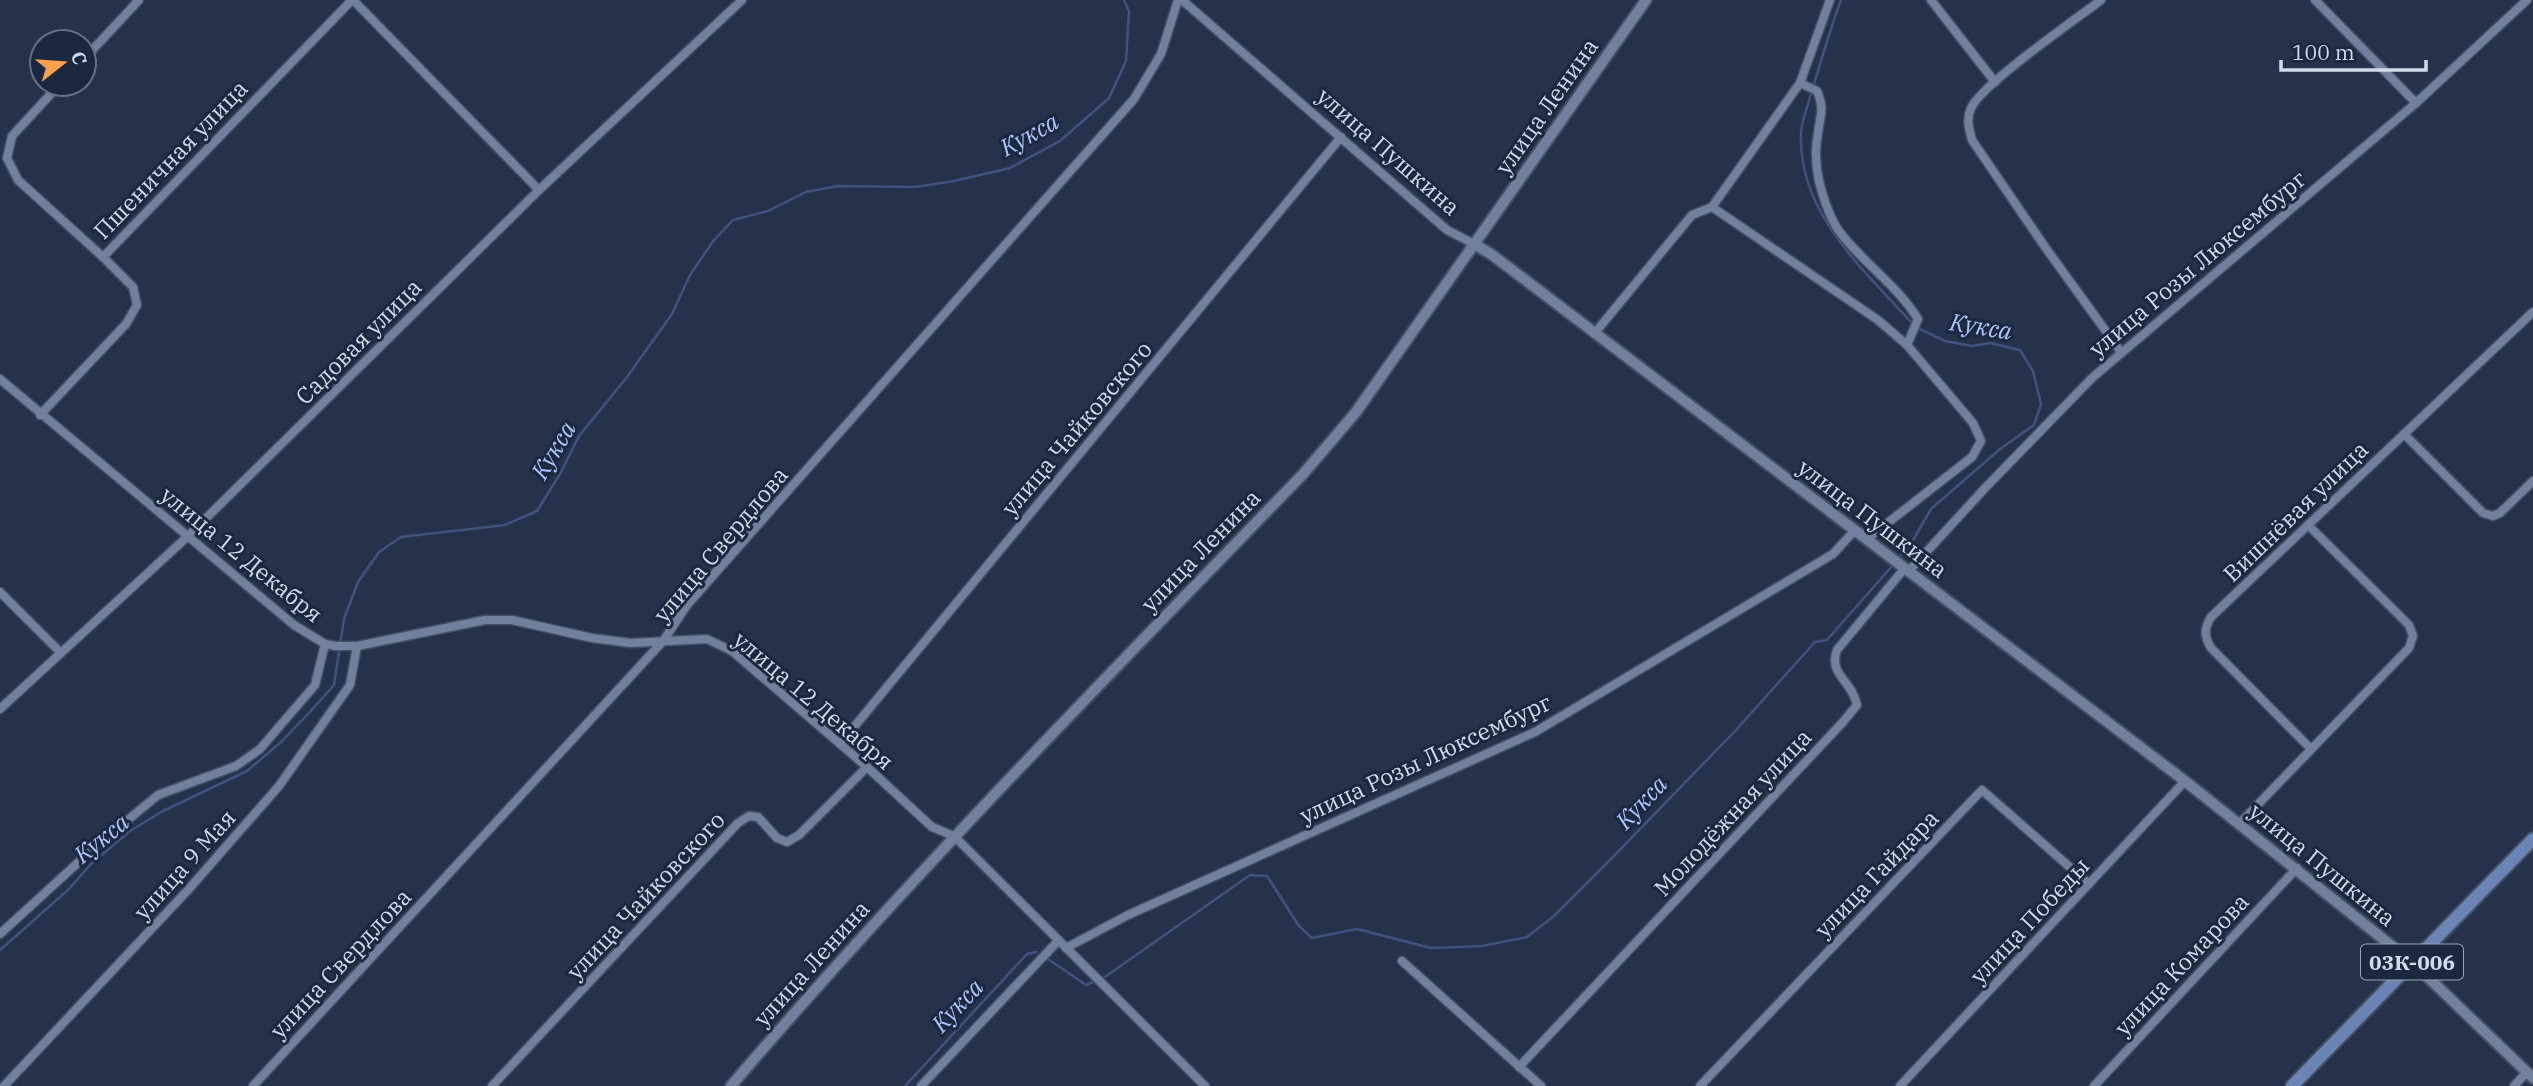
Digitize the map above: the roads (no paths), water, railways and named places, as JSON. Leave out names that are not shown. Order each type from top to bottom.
[{"type":"main road","name":"03К-006","points":[[2292,1086],[2533,839]]},
{"type":"street","points":[[98,44],[139,0]]},
{"type":"street","name":"Пшеничная улица","points":[[40,415],[126,324],[136,304],[133,287],[103,257],[352,0],[539,190]]},
{"type":"street","name":"Садовая улица","points":[[0,709],[187,537],[539,190],[742,0]]},
{"type":"street","name":"улица Пушкина","points":[[1180,0],[1447,230],[1491,254],[2240,823],[2412,962],[2530,1074]]},
{"type":"street","name":"улица Свердлова","points":[[253,1086],[664,640],[687,606],[1134,99],[1161,54],[1180,0]]},
{"type":"street","name":"улица Ленина","points":[[731,1086],[818,984],[954,836],[1304,473],[1356,412],[1646,0]]},
{"type":"street","points":[[1594,334],[1692,215],[1712,207],[1808,87],[1830,0]]},
{"type":"street","points":[[1931,0],[1995,82]]},
{"type":"street","points":[[2101,0],[1995,82],[1972,106],[1967,120],[1972,140],[2121,352]]},
{"type":"street","points":[[2315,0],[2416,103]]},
{"type":"street","name":"улица Розы Люксембург","points":[[1900,566],[1986,487],[2092,378],[2416,103],[2527,0]]},
{"type":"street","points":[[1808,87],[1823,111],[1817,134],[1818,169],[1826,202],[1838,230],[1909,304],[1919,319],[1907,345]]},
{"type":"street","points":[[47,98],[12,136],[7,158],[18,180],[103,257]]},
{"type":"street","name":"улица Чайковского","points":[[840,744],[1341,137]]},
{"type":"street","points":[[1712,207],[1878,320],[1907,345],[1973,423],[1981,441],[1972,457],[1867,539]]},
{"type":"street","name":"Вишнёвая улица","points":[[2310,748],[2211,648],[2206,639],[2206,626],[2211,617],[2533,312]]},
{"type":"street","name":"улица 12 Декабря","points":[[0,379],[294,625],[325,644],[353,646],[485,620],[512,620],[592,638],[631,643],[707,639],[732,651],[867,767],[932,827],[954,836],[1205,1086]]},
{"type":"street","points":[[2404,434],[2483,513],[2493,516],[2500,513],[2533,481]]},
{"type":"street","points":[[2240,823],[2409,648],[2413,636],[2409,625],[2308,525]]},
{"type":"street","name":"улица Розы Люксембург","points":[[1066,948],[1128,915],[1535,732],[1833,554],[1855,530]]},
{"type":"street","name":"Молодёжная улица","points":[[1519,1067],[1857,705],[1854,693],[1836,670],[1833,660],[1837,650],[1900,566]]},
{"type":"street","points":[[0,592],[60,652]]},
{"type":"street","points":[[0,934],[94,848],[158,795],[236,766],[260,749],[315,685],[325,644]]},
{"type":"street","name":"улица 9 Мая","points":[[4,1086],[188,890],[279,786],[350,685],[353,646]]},
{"type":"street","name":"улица Чайковского","points":[[492,1086],[738,823],[749,816],[758,817],[777,838],[787,842],[799,835],[867,767]]},
{"type":"street","name":"улица Победы","points":[[1900,1086],[2185,781]]},
{"type":"street","name":"улица Гайдара","points":[[1700,1086],[1982,790],[2089,884]]},
{"type":"street","name":"улица Комарова","points":[[2094,1086],[2297,869]]},
{"type":"street","points":[[923,1085],[1059,941]]},
{"type":"street","points":[[1402,961],[1541,1086]]},
{"type":"street","points":[[2514,1086],[2530,1074]]},
{"type":"waterway","name":"Кукса","points":[[0,950],[130,831],[163,811],[247,771],[309,713],[334,685],[344,619],[358,582],[379,552],[401,537],[505,525],[537,511],[579,436],[627,377],[672,314],[690,275],[714,240],[733,220],[768,211],[806,192],[838,186],[915,187],[1010,168],[1060,141],[1109,98],[1126,61],[1129,11],[1124,0]]},
{"type":"waterway","name":"Кукса","points":[[1841,0],[1803,120],[1803,163],[1810,189],[1837,238],[1912,323]]},
{"type":"waterway","name":"Кукса","points":[[1897,560],[1909,547],[1931,509],[2000,449],[2034,425],[2041,404],[2033,371],[2020,350],[1990,343],[1972,346],[1945,341],[1920,329]]},
{"type":"waterway","name":"Кукса","points":[[1102,979],[1250,875],[1267,876],[1299,926],[1312,938],[1357,929],[1431,948],[1482,946],[1527,937],[1554,916],[1608,862],[1736,730],[1815,642],[1827,640],[1893,565]]},
{"type":"waterway","name":"Кукса","points":[[905,1086],[1027,954],[1036,952]]},
{"type":"waterway","name":"Кукса","points":[[1048,959],[1086,985],[1095,981]]}]
